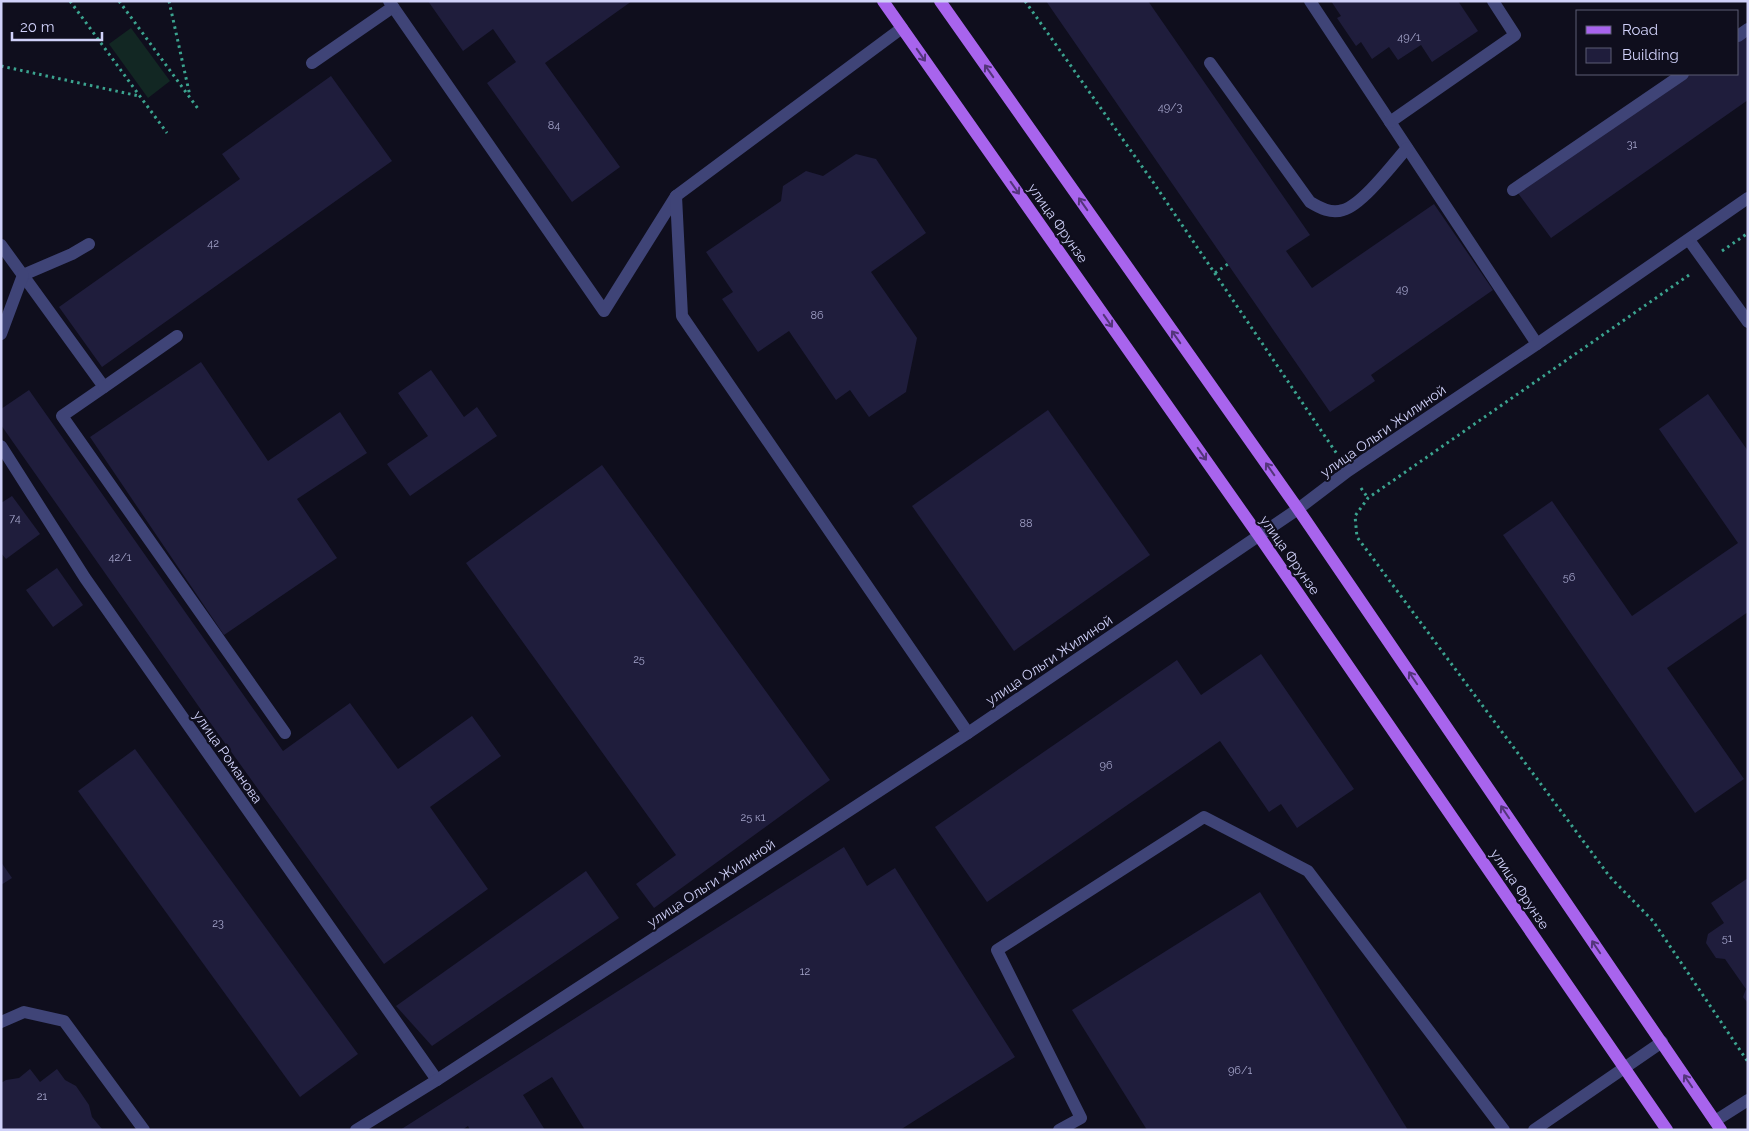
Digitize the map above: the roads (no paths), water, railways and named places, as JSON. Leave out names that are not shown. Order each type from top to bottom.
[{"type":"main road","name":"улица Фрунзе","points":[[883,1],[1259,536],[1667,1130]]},
{"type":"main road","points":[[940,1],[1298,509],[1718,1126]]},
{"type":"street","points":[[1310,1],[1537,344]]},
{"type":"street","points":[[1390,122],[1515,35],[1493,1]]},
{"type":"street","points":[[312,63],[391,4],[604,311],[676,196],[902,28]]},
{"type":"street","points":[[1210,63],[1310,202],[1323,210],[1343,210],[1364,197],[1407,148]]},
{"type":"street","points":[[1513,190],[1682,75]]},
{"type":"street","points":[[676,196],[682,316],[968,733]]},
{"type":"street","name":"улица Ольги Жилиной","points":[[356,1130],[437,1080],[968,733],[1259,536],[1348,471],[1537,344],[1748,198]]},
{"type":"street","points":[[1689,240],[1748,322]]},
{"type":"street","points":[[1,334],[23,275],[72,254],[89,244]]},
{"type":"street","points":[[1,245],[104,387]]},
{"type":"street","points":[[177,336],[62,416],[285,733]]},
{"type":"street","name":"улица Романова","points":[[1,446],[85,578],[437,1080]]},
{"type":"street","points":[[1060,1130],[1081,1118],[997,950],[1204,817],[1308,871],[1504,1130]]},
{"type":"street","points":[[1,1022],[24,1012],[64,1021],[144,1130]]},
{"type":"street","points":[[1534,1130],[1662,1042]]},
{"type":"street","points":[[1718,1126],[1748,1100]]}]
